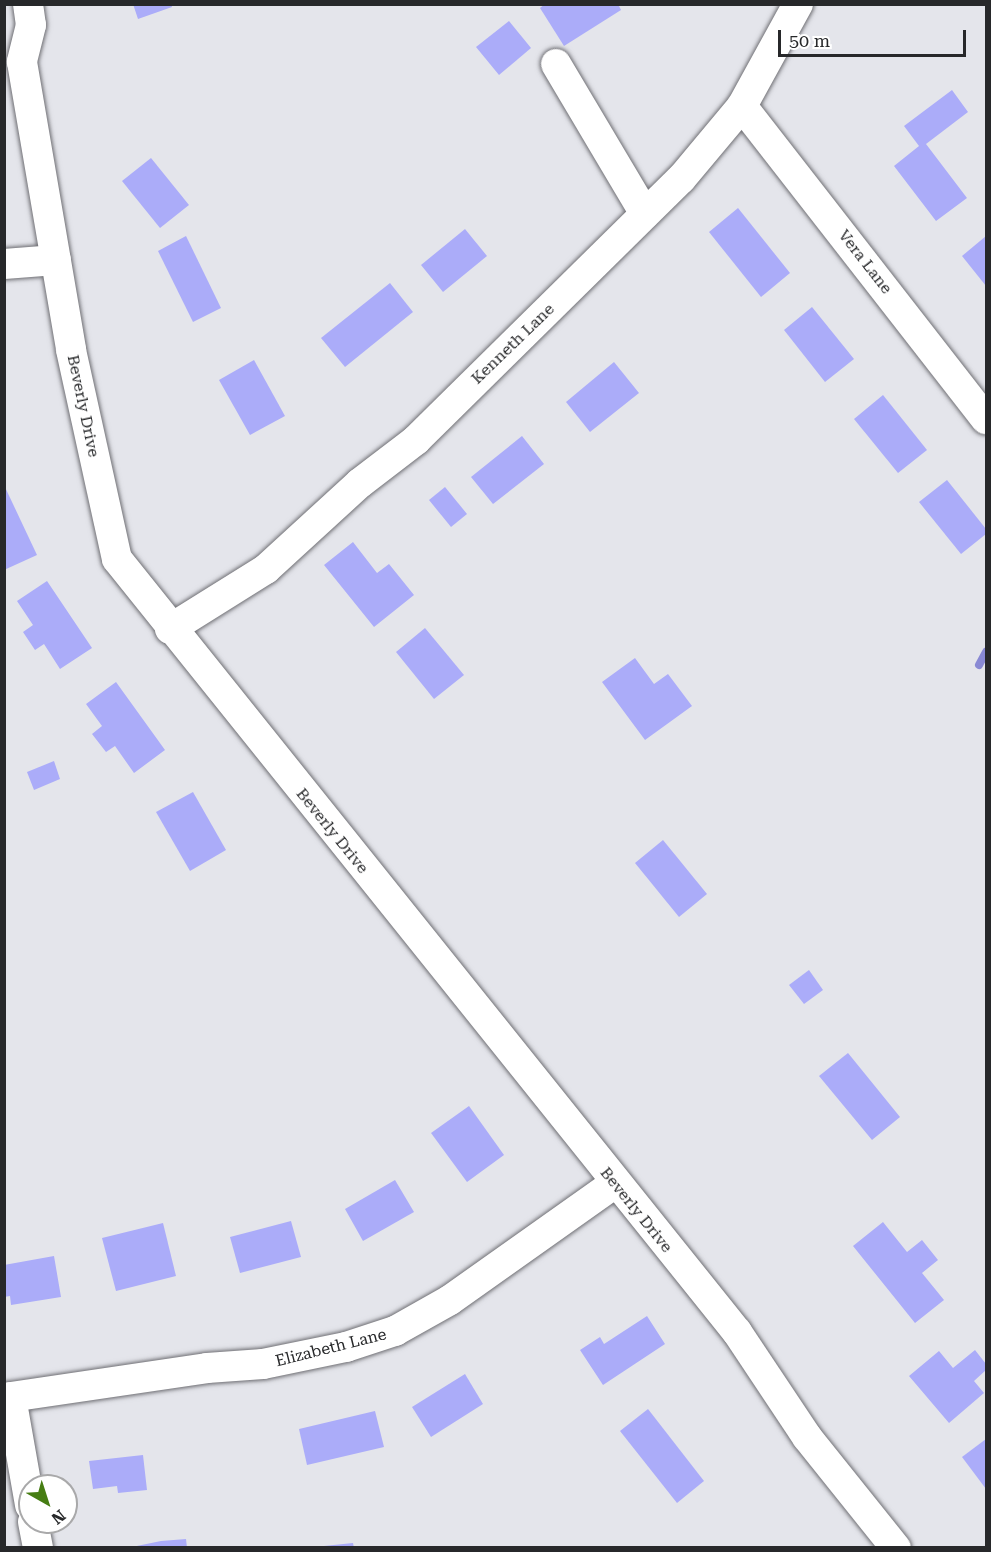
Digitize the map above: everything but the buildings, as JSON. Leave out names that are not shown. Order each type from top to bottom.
[{"type":"street","name":"Beverly Drive","points":[[28,4],[31,25],[22,63],[71,350],[117,560],[614,1184],[737,1332],[807,1437],[896,1548]]},
{"type":"street","name":"Kenneth Lane","points":[[170,629],[266,569],[360,483],[416,440],[681,179],[742,106],[798,4]]},
{"type":"street","points":[[556,64],[645,214]]},
{"type":"street","name":"Vera Lane","points":[[742,106],[987,419]]},
{"type":"street","points":[[4,264],[56,260]]},
{"type":"street","name":"Elizabeth Lane","points":[[8,1398],[207,1368],[263,1364],[346,1347],[395,1332],[450,1300],[614,1184]]},
{"type":"street","points":[[8,1398],[24,1474]]},
{"type":"waterway","points":[[979,665],[986,652]]}]
